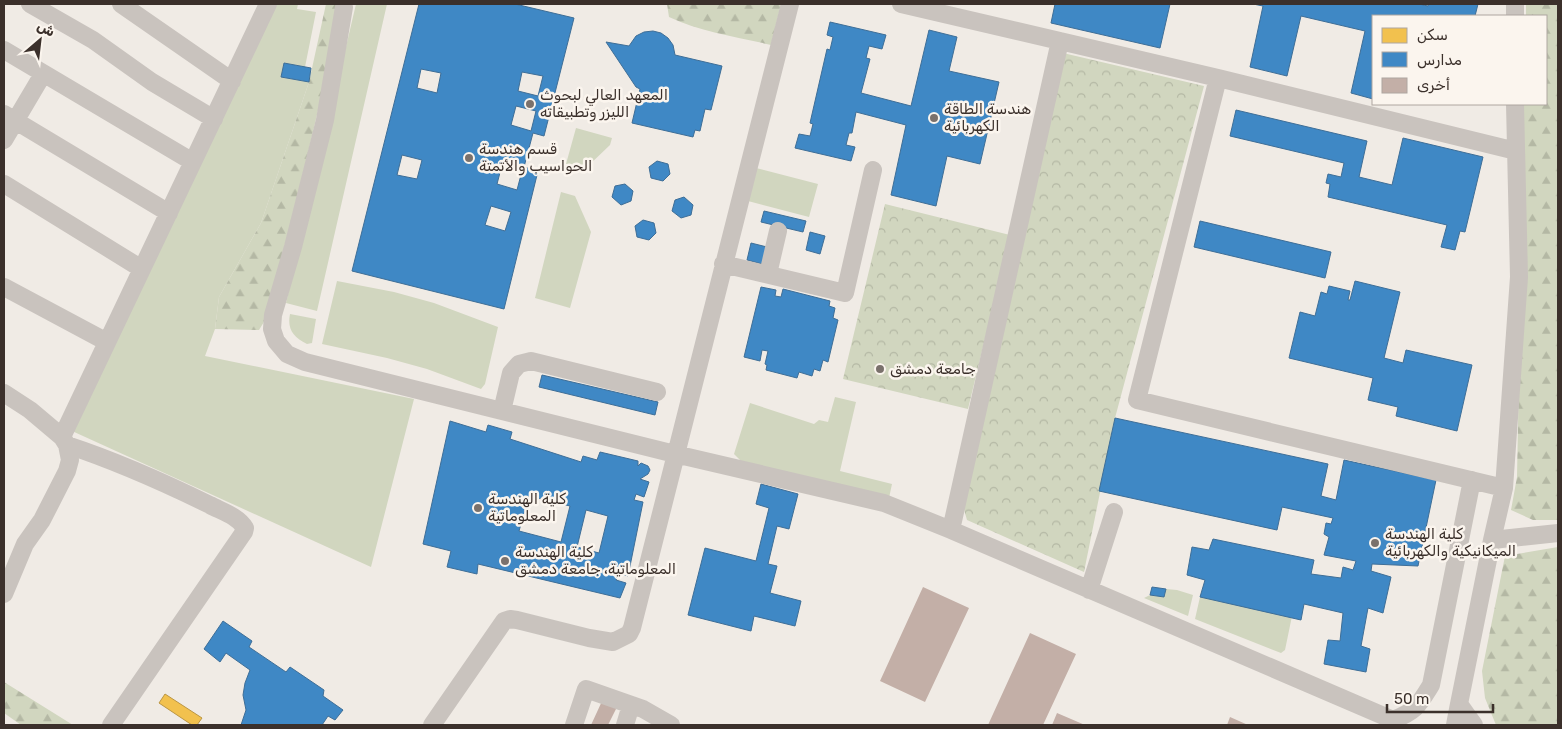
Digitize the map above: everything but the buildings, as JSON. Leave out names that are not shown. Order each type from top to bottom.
[{"type":"street","points":[[30,4],[93,40],[152,82],[214,119]]},
{"type":"street","points":[[121,4],[232,81]]},
{"type":"street","points":[[4,594],[25,544],[42,520],[67,471],[70,460],[65,441],[107,342],[268,4]]},
{"type":"street","points":[[432,725],[504,621],[510,619],[517,620],[613,642],[629,634],[632,628],[790,4]]},
{"type":"street","points":[[901,4],[1218,78],[1516,151]]},
{"type":"street","points":[[344,7],[325,120],[293,247],[273,315],[272,329],[276,341],[287,354],[305,362],[675,454],[884,503],[1393,720],[1418,707],[1431,686],[1472,480]]},
{"type":"street","points":[[951,530],[1060,42]]},
{"type":"street","points":[[4,50],[193,162]]},
{"type":"street","points":[[4,140],[9,117],[43,74]]},
{"type":"street","points":[[1218,78],[1137,400],[1504,488]]},
{"type":"street","points":[[1455,725],[1504,488],[1519,277],[1516,105]]},
{"type":"street","points":[[9,117],[169,213]]},
{"type":"street","points":[[723,264],[845,293],[874,170]]},
{"type":"street","points":[[4,184],[142,269]]},
{"type":"street","points":[[768,274],[778,231]]},
{"type":"street","points":[[4,287],[107,342]]},
{"type":"street","points":[[502,411],[512,373],[520,364],[531,362],[657,392]]},
{"type":"street","points":[[4,393],[30,410],[65,441],[179,490],[237,519],[245,528],[111,725]]},
{"type":"street","points":[[1089,590],[1114,512]]},
{"type":"street","points":[[1492,540],[1558,533]]},
{"type":"street","points":[[574,725],[586,689],[643,709],[671,725]]},
{"type":"street","points":[[1459,704],[1474,725]]},
{"type":"street","points":[[625,725],[632,705]]},
{"type":"green space","points":[[277,4],[298,4],[297,9],[316,12],[305,67],[284,63],[281,77],[309,82],[261,223],[219,297],[215,329],[205,356],[414,399],[371,567],[72,431]]},
{"type":"green space","points":[[326,4],[341,5],[315,122],[267,317],[259,330],[215,329],[219,297],[261,223],[309,82]]},
{"type":"green space","points":[[356,4],[387,4],[317,311],[286,303]]},
{"type":"green space","points":[[667,4],[781,4],[771,45],[706,30],[681,22],[669,17]]},
{"type":"green space","points":[[1526,4],[1558,4],[1558,520],[1533,520],[1511,510],[1517,477],[1524,105],[1547,105],[1547,15],[1526,15]]},
{"type":"green space","points":[[1063,53],[1204,86],[1115,418],[1084,572],[967,520],[963,506]]},
{"type":"green space","points":[[576,128],[612,138],[610,145],[586,168],[566,164]]},
{"type":"green space","points":[[756,168],[818,184],[809,217],[748,201]]},
{"type":"green space","points":[[561,192],[575,196],[591,232],[570,308],[535,298]]},
{"type":"green space","points":[[885,204],[1010,235],[968,409],[843,379]]},
{"type":"green space","points":[[337,281],[394,292],[434,303],[498,327],[485,384],[481,389],[427,369],[322,344]]},
{"type":"green space","points":[[290,314],[316,319],[312,343],[307,344],[292,332],[289,324]]},
{"type":"green space","points":[[835,397],[856,402],[840,471],[892,484],[889,498],[742,462],[734,454],[750,403],[814,424],[819,420],[828,422]]},
{"type":"green space","points":[[1558,547],[1558,725],[1496,725],[1485,698],[1482,671],[1505,556]]},
{"type":"green space","points":[[1166,589],[1193,595],[1188,616],[1144,598],[1150,595],[1164,597]]},
{"type":"green space","points":[[1200,597],[1292,616],[1285,650],[1281,653],[1195,619]]},
{"type":"green space","points":[[4,682],[73,725],[21,725],[4,713]]},
{"type":"place","name":"المعهد العالي لبحوث الليزر وتطبيقاته","points":[[530,104]]},
{"type":"place","name":"هندسة الطاقة الكهربائية","points":[[934,118]]},
{"type":"place","name":"قسم هندسة الحواسيب والأتمتة","points":[[469,158]]},
{"type":"place","name":"جامعة دمشق","points":[[880,369]]},
{"type":"place","name":"كلية الهندسة المعلوماتية","points":[[478,508]]},
{"type":"place","name":"كلية الهندسة الميكانيكية والكهربائية","points":[[1375,543]]},
{"type":"place","name":"كلية الهندسة المعلوماتية، جامعة دمشق","points":[[505,561]]}]
